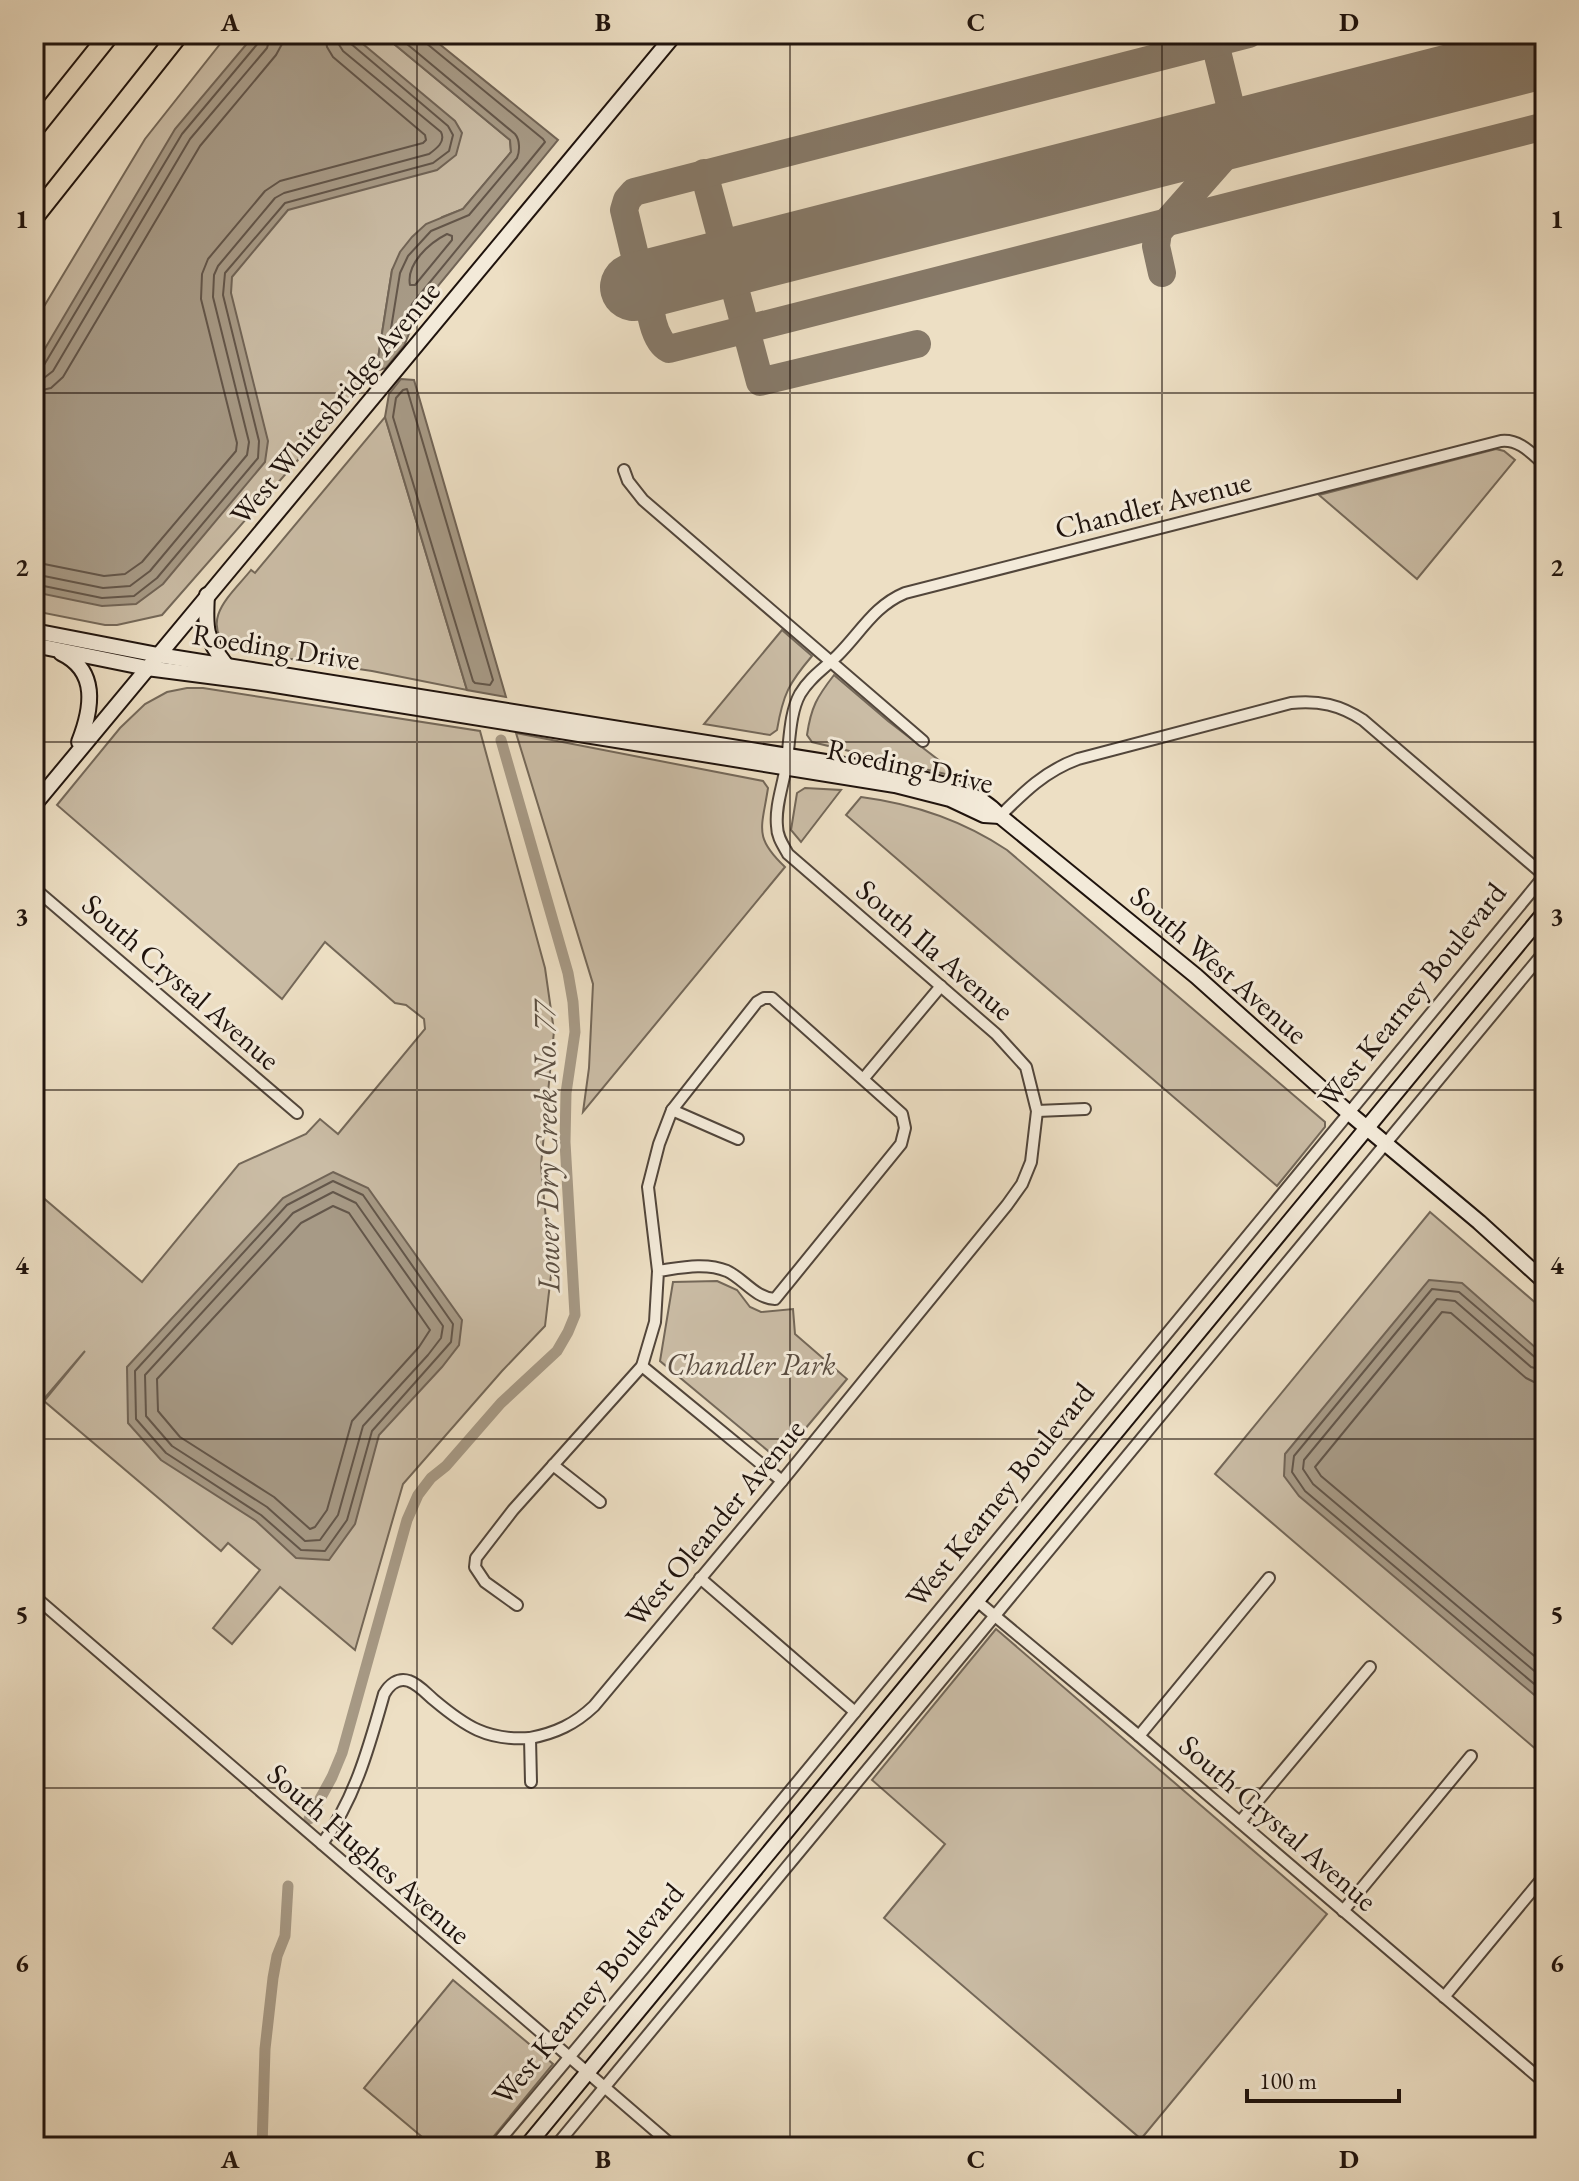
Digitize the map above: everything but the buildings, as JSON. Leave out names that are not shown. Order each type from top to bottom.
[{"type":"highway","points":[[34,129],[110,34]]},
{"type":"highway","points":[[34,217],[179,34]]},
{"type":"main road","name":"West Whitesbridge Avenue","points":[[34,805],[675,34]]},
{"type":"main road","points":[[207,595],[207,632],[213,649],[226,665]]},
{"type":"main road","name":"Roeding Drive","points":[[34,631],[158,655],[786,761],[925,792],[950,799],[984,815],[1000,816]]},
{"type":"main road","points":[[40,645],[74,660],[86,678],[90,696],[89,716],[73,757]]},
{"type":"main road","name":"Roeding Drive","points":[[40,645],[147,668],[786,761]]},
{"type":"main road","name":"South West Avenue","points":[[1000,816],[1196,976],[1545,1282]]},
{"type":"main road","name":"West Kearney Boulevard","points":[[526,2147],[1545,912]]},
{"type":"street","name":"Chandler Avenue","points":[[779,839],[776,826],[778,806],[798,696],[817,672],[839,655],[878,610],[905,593],[1486,444],[1512,440],[1545,465]]},
{"type":"street","points":[[624,470],[628,481],[643,500],[923,741]]},
{"type":"street","points":[[1000,816],[1033,783],[1078,759],[1291,703],[1320,702],[1337,705],[1363,720],[1545,876]]},
{"type":"street","name":"South Ila Avenue","points":[[779,839],[788,854],[996,1034],[1026,1067],[1037,1111]]},
{"type":"street","name":"West Kearney Boulevard","points":[[494,2147],[1545,876]]},
{"type":"street","name":"South Crystal Avenue","points":[[34,888],[297,1113]]},
{"type":"street","points":[[555,2147],[1545,951]]},
{"type":"street","points":[[864,1078],[941,986]]},
{"type":"street","points":[[517,1605],[485,1582],[475,1567],[476,1558],[513,1510],[642,1366],[655,1322],[658,1271],[648,1187],[659,1144],[672,1110],[757,1002],[772,998],[902,1114],[905,1128],[901,1144],[775,1299],[764,1299],[726,1271],[711,1267],[658,1271]]},
{"type":"street","points":[[1037,1111],[1085,1109]]},
{"type":"street","points":[[672,1110],[738,1139]]},
{"type":"street","name":"West Oleander Avenue","points":[[530,1738],[569,1726],[587,1712],[782,1481],[1007,1205],[1022,1184],[1031,1162],[1037,1111]]},
{"type":"street","points":[[642,1366],[782,1481]]},
{"type":"street","points":[[553,1465],[600,1502]]},
{"type":"street","points":[[700,1578],[855,1712]]},
{"type":"street","points":[[1139,1736],[1269,1578]]},
{"type":"street","name":"South Hughes Avenue","points":[[34,1596],[674,2147]]},
{"type":"street","name":"South Crystal Avenue","points":[[977,1601],[1545,2083]]},
{"type":"street","points":[[1240,1822],[1370,1667]]},
{"type":"street","points":[[322,1844],[351,1796],[365,1762],[384,1694],[388,1687],[400,1680],[415,1684],[456,1718],[483,1734],[530,1738],[531,1782]]},
{"type":"street","points":[[1343,1911],[1471,1756]]},
{"type":"street","points":[[1444,1997],[1545,1875]]},
{"type":"green space","points":[[228,34],[382,34],[510,140],[511,152],[463,209],[442,217],[392,270],[376,371],[162,615],[105,625],[34,611],[34,323],[145,139]]},
{"type":"green space","points":[[385,417],[467,690],[372,671],[230,650],[217,628],[217,618],[227,598],[251,570],[255,573]]},
{"type":"green space","points":[[1496,449],[1515,460],[1417,579],[1319,495]]},
{"type":"green space","points":[[782,630],[812,656],[788,690],[777,730],[770,735],[704,724]]},
{"type":"green space","points":[[834,675],[962,778],[812,742],[807,735],[813,710]]},
{"type":"green space","points":[[187,688],[480,731],[545,968],[554,1031],[541,1165],[551,1275],[545,1326],[403,1484],[355,1650],[280,1587],[232,1644],[213,1628],[260,1570],[228,1543],[221,1551],[44,1401],[85,1351],[43,1400],[34,1392],[34,1190],[142,1282],[239,1164],[306,1134],[320,1119],[338,1134],[425,1029],[424,1019],[406,1005],[395,1003],[325,942],[282,999],[57,805],[120,728],[145,704],[167,692]]},
{"type":"green space","points":[[516,733],[763,781],[768,788],[762,823],[764,839],[785,867],[583,1112],[589,1068],[593,984]]},
{"type":"green space","points":[[805,788],[841,790],[801,842],[791,830],[797,793]]},
{"type":"green space","points":[[861,797],[937,815],[973,830],[1007,850],[1325,1122],[1325,1127],[1277,1186],[846,815]]},
{"type":"green space","points":[[1430,1212],[1545,1311],[1545,1757],[1215,1474]]},
{"type":"green space","name":"Chandler Park","points":[[717,1281],[737,1290],[750,1307],[761,1312],[793,1309],[795,1334],[847,1379],[779,1460],[660,1361],[673,1282]]},
{"type":"green space","points":[[996,1629],[1327,1914],[1141,2139],[884,1918],[945,1844],[872,1780]]},
{"type":"green space","points":[[453,1980],[553,2064],[485,2147],[434,2147],[364,2088]]},
{"type":"water","points":[[255,34],[351,34],[455,121],[462,133],[456,155],[437,170],[288,210],[232,277],[231,293],[268,441],[265,462],[163,584],[136,604],[102,606],[34,592],[34,367],[175,129]]},
{"type":"water","points":[[382,34],[427,34],[558,140],[419,309],[404,346],[386,368],[376,371],[392,270],[400,252],[426,224],[463,209],[511,152],[510,140]]},
{"type":"water","points":[[401,379],[414,380],[506,697],[467,690],[385,417],[389,394]]},
{"type":"water","points":[[333,1172],[368,1188],[462,1320],[459,1345],[379,1435],[355,1524],[329,1560],[296,1558],[256,1521],[161,1460],[128,1423],[127,1367],[283,1198]]},
{"type":"water","points":[[1429,1280],[1462,1283],[1545,1356],[1545,1704],[1299,1496],[1284,1476],[1285,1454]]},
{"type":"waterway","name":"Lower Dry Creek No. 77","points":[[309,1819],[342,1753],[407,1520],[418,1495],[501,1403],[557,1351],[575,1315],[565,1142],[566,1093],[575,1032],[573,1002],[568,973],[501,740]]},
{"type":"waterway","name":"Lower Dry Creek No. 77","points":[[262,2147],[265,2049],[273,1978],[285,1936],[288,1886]]},
{"type":"taxiway","points":[[675,277],[650,277],[638,268],[624,210],[634,192],[1249,34]]},
{"type":"taxiway","points":[[1215,43],[1237,133]]},
{"type":"taxiway","points":[[675,277],[663,282],[651,297],[651,314],[656,331],[669,349],[1545,126]]},
{"type":"taxiway","points":[[1162,273],[1156,246],[1158,232],[1248,130]]},
{"type":"taxiway","points":[[704,173],[760,382],[917,344]]},
{"type":"runway","points":[[634,287],[1545,54]]}]
